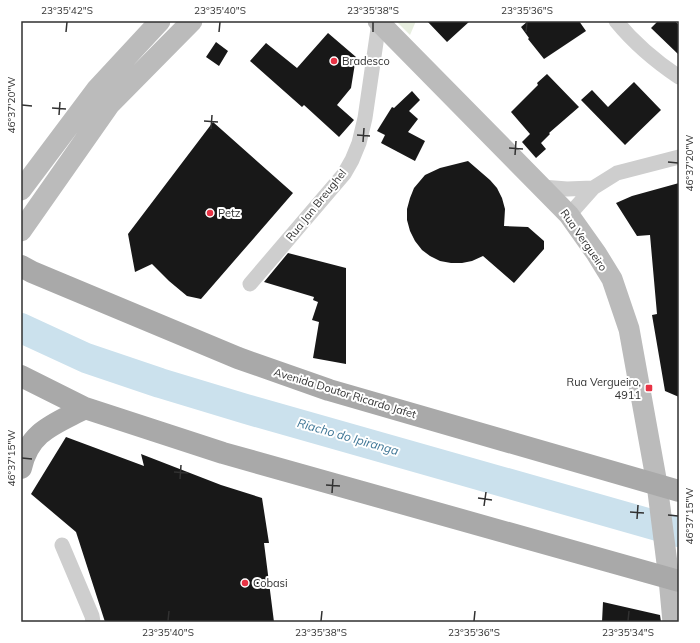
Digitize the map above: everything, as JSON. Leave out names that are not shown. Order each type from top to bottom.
[{"type":"main road","points":[[21,190],[96,90],[160,21]]},
{"type":"main road","points":[[21,231],[110,104],[192,21]]},
{"type":"main road","name":"Rua Vergueiro","points":[[378,21],[569,215],[596,253],[612,279],[629,329],[657,484],[666,554],[674,580],[672,622]]},
{"type":"main road","name":"Avenida Doutor Ricardo Jafet","points":[[21,266],[32,272],[238,358],[329,390],[679,491]]},
{"type":"main road","points":[[21,376],[85,408],[223,453],[674,580]]},
{"type":"main road","points":[[21,468],[30,444],[40,433],[85,408]]},
{"type":"street","name":"Rua Jan Breughel","points":[[250,284],[344,174],[352,160],[359,143],[365,118],[378,21]]},
{"type":"street","points":[[616,21],[628,36],[662,66],[679,77]]},
{"type":"street","points":[[569,215],[593,188],[617,173],[679,157]]},
{"type":"street","points":[[542,187],[567,189],[593,188]]},
{"type":"street","points":[[62,545],[92,616],[93,622]]},
{"type":"green space","points":[[396,21],[416,21],[410,35]]},
{"type":"building","points":[[427,21],[470,21],[447,42]]},
{"type":"building","points":[[528,21],[579,21],[586,31],[544,59],[528,39],[529,38],[521,27]]},
{"type":"building","points":[[658,21],[675,21],[679,25],[679,55],[651,28]]},
{"type":"building","points":[[328,33],[356,57],[351,88],[337,105],[354,120],[339,137],[304,105],[302,107],[250,61],[266,43],[297,68]]},
{"type":"building","points":[[216,42],[228,51],[219,66],[206,57]]},
{"type":"building","points":[[547,74],[579,107],[549,133],[550,134],[541,143],[546,149],[536,158],[522,142],[530,134],[511,112]]},
{"type":"building","points":[[634,82],[661,110],[625,145],[581,100],[592,90],[608,107]]},
{"type":"building","points":[[412,91],[420,100],[409,111],[418,119],[408,132],[425,141],[415,161],[381,143],[385,135],[377,131],[392,107],[394,108]]},
{"type":"building","name":"Petz","points":[[213,122],[293,193],[201,299],[187,296],[152,264],[135,272],[128,234]]},
{"type":"building","points":[[468,161],[497,188],[505,209],[504,226],[528,227],[544,241],[544,249],[514,283],[483,256],[472,261],[451,263],[440,261],[430,256],[422,250],[410,231],[407,220],[407,209],[414,188],[425,175],[440,168]]},
{"type":"building","points":[[679,183],[679,397],[665,391],[652,315],[657,314],[650,235],[637,236],[616,203],[632,196]]},
{"type":"building","points":[[288,253],[346,268],[346,364],[313,358],[319,322],[312,320],[318,302],[313,300],[314,297],[264,282]]},
{"type":"building","points":[[66,437],[144,466],[141,454],[221,485],[262,498],[269,543],[264,543],[274,622],[105,622],[76,532],[31,494]]},
{"type":"building","points":[[603,602],[660,615],[661,622],[602,622]]},
{"type":"waterway","name":"Riacho do Ipiranga","points":[[21,328],[86,358],[160,383],[246,409],[679,532]]},
{"type":"place","name":"Bradesco","points":[[334,61]]},
{"type":"place","name":"Petz","points":[[210,213]]},
{"type":"place","name":"Rua Vergueiro, 4911","points":[[649,388]]},
{"type":"place","name":"Cobasi","points":[[245,583]]}]
